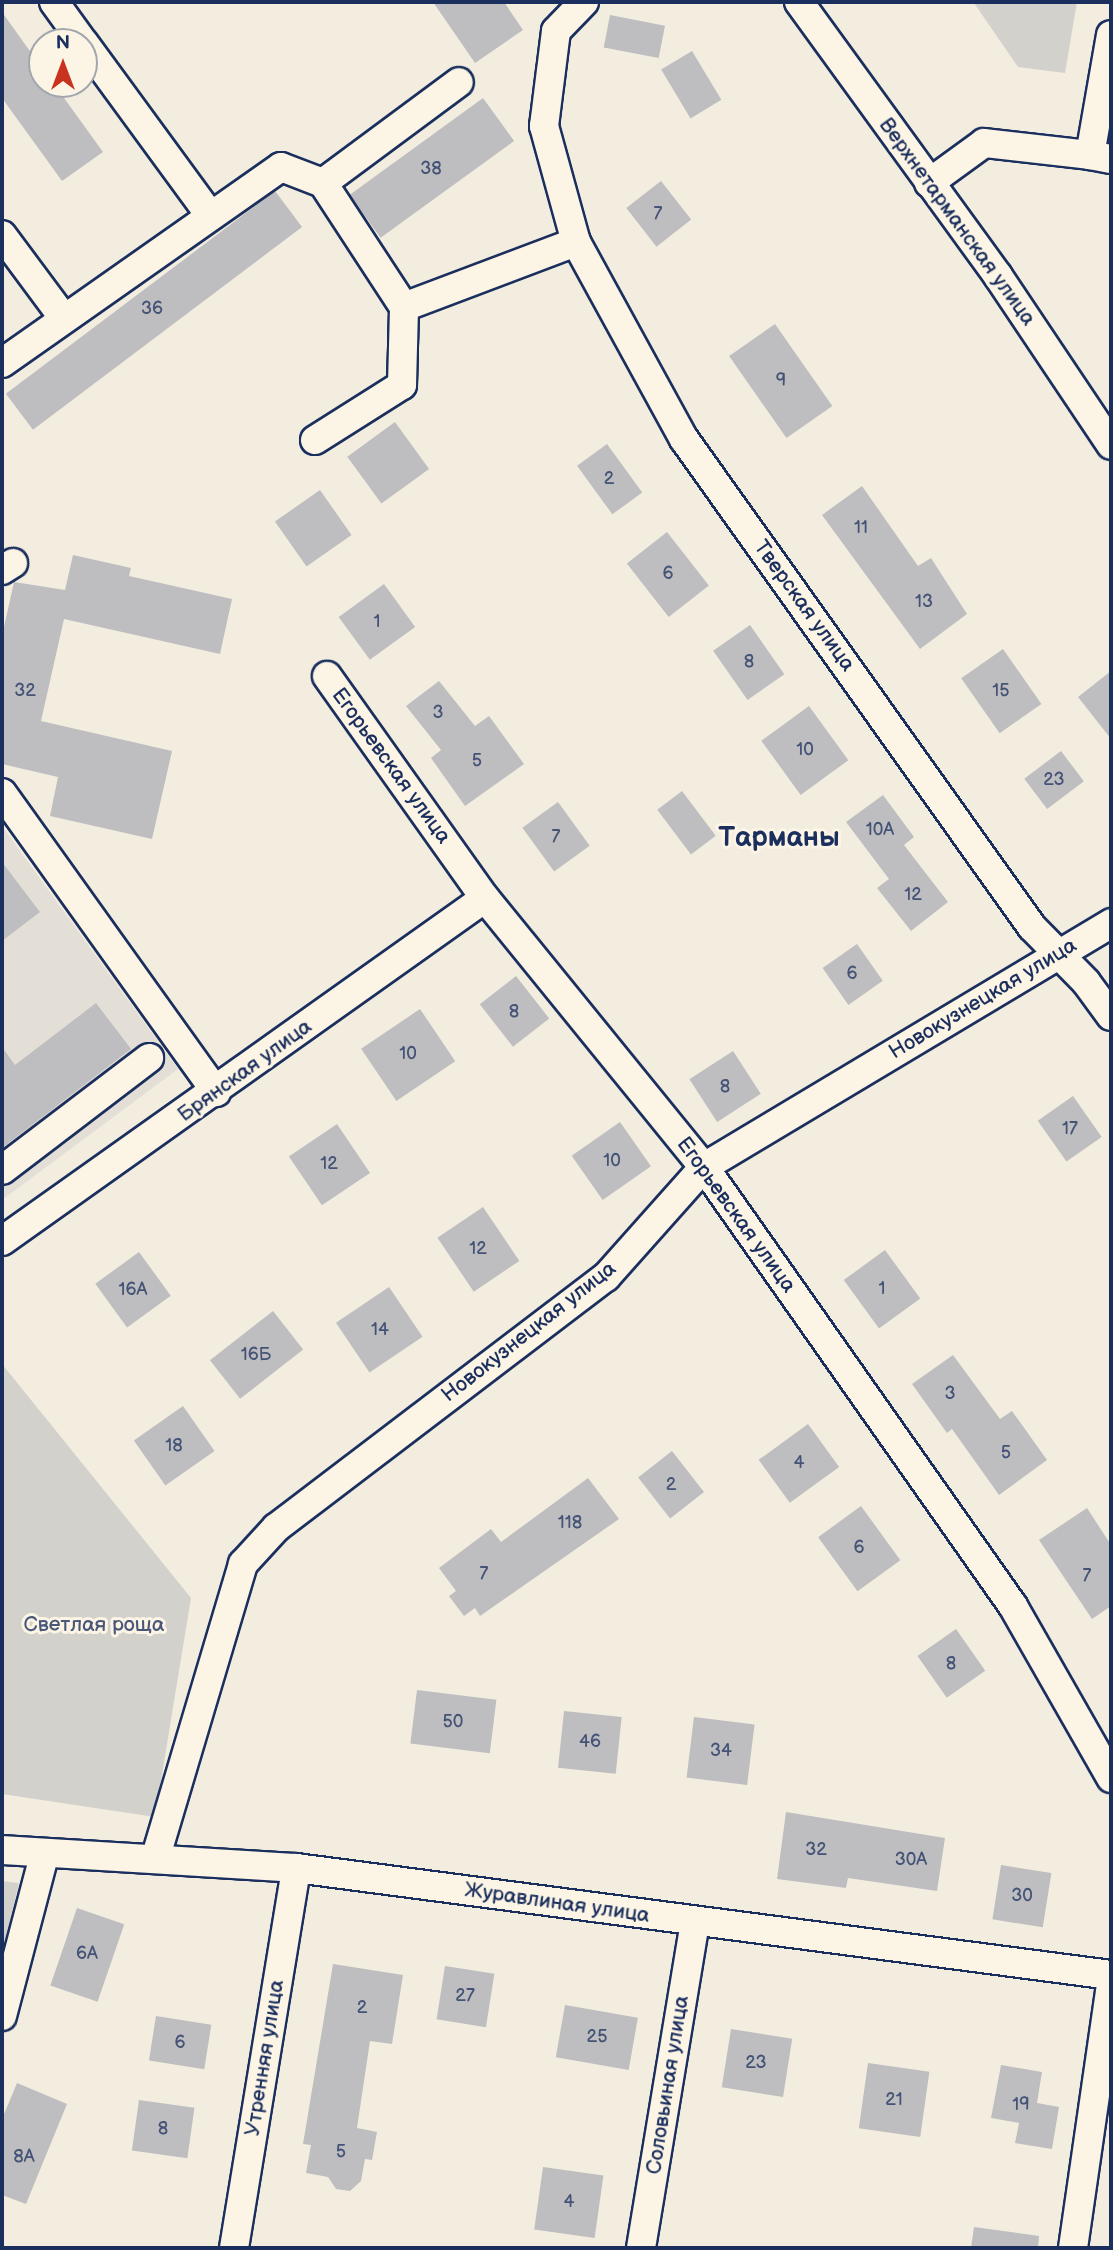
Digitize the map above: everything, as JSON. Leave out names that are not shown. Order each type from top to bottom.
[{"type":"street","points":[[54,2],[73,28]]},
{"type":"street","name":"Тверская улица","points":[[584,2],[556,31],[544,126],[576,242],[684,439],[1056,955],[1086,982],[1111,1016]]},
{"type":"street","name":"Верхнетарманская улица","points":[[799,2],[1111,445]]},
{"type":"street","points":[[929,183],[984,143],[1101,157],[1111,35]]},
{"type":"street","points":[[98,62],[209,214]]},
{"type":"street","points":[[323,183],[459,82]]},
{"type":"street","points":[[2,363],[209,214],[281,167],[323,183],[404,307],[402,385],[315,440]]},
{"type":"street","points":[[2,234],[63,317]]},
{"type":"street","points":[[404,307],[576,242]]},
{"type":"street","name":"Егорьевская улица","points":[[327,676],[485,898],[704,1167],[1013,1606],[1111,1778]]},
{"type":"street","points":[[2,793],[216,1092]]},
{"type":"street","name":"Брянская улица","points":[[2,1241],[216,1092],[485,898]]},
{"type":"street","name":"Новокузнецкая улица","points":[[156,1856],[243,1564],[276,1528],[606,1277],[704,1167],[1111,923]]},
{"type":"street","points":[[2,1170],[149,1058]]},
{"type":"street","name":"Журавлиная улица","points":[[2,1850],[44,1856],[156,1856],[296,1868],[1111,1975]]},
{"type":"street","points":[[2,2016],[44,1856]]},
{"type":"street","name":"Утренняя улица","points":[[234,2248],[296,1868]]},
{"type":"street","name":"Соловьиная улица","points":[[641,2248],[695,1922]]},
{"type":"street","points":[[1073,2248],[1111,1984]]},
{"type":"shaded area","points":[[2,826],[178,1069],[2,1200]]},
{"type":"green space","points":[[1077,2],[1065,73],[1018,67],[974,3]]},
{"type":"green space","name":"Светлая роща","points":[[2,1364],[191,1598],[155,1817],[2,1794]]},
{"type":"green space","points":[[2,1881],[19,1883],[2,1954]]},
{"type":"building","points":[[433,2],[504,2],[523,30],[475,63]]},
{"type":"building","points":[[2,12],[28,48],[28,98],[64,98],[103,152],[62,181],[2,98]]},
{"type":"building","points":[[610,15],[665,26],[659,58],[604,47]]},
{"type":"building","points":[[692,51],[721,100],[690,118],[661,70]]},
{"type":"building","points":[[483,98],[514,141],[381,238],[350,195]]},
{"type":"building","points":[[661,181],[691,220],[656,247],[626,208]]},
{"type":"building","points":[[275,191],[302,227],[33,430],[6,394]]},
{"type":"building","points":[[775,324],[832,406],[786,438],[729,356]]},
{"type":"building","points":[[395,422],[429,469],[381,504],[347,457]]},
{"type":"building","points":[[607,444],[642,493],[612,514],[577,466]]},
{"type":"building","points":[[862,486],[918,566],[931,558],[967,614],[920,649],[822,515]]},
{"type":"building","points":[[320,490],[352,535],[306,567],[275,522]]},
{"type":"building","points":[[667,532],[709,586],[669,617],[627,563]]},
{"type":"building","points":[[73,555],[131,568],[129,576],[232,599],[220,654],[64,619],[41,721],[172,751],[152,839],[50,816],[58,777],[2,764],[2,636],[14,582],[65,590]]},
{"type":"building","points":[[384,584],[415,627],[370,660],[339,617]]},
{"type":"building","points":[[750,625],[784,674],[748,700],[713,651]]},
{"type":"building","points":[[1003,649],[1041,704],[1000,733],[961,678]]},
{"type":"building","points":[[1111,671],[1111,739],[1078,697]]},
{"type":"building","points":[[439,681],[475,726],[489,716],[524,764],[465,806],[431,758],[441,750],[406,706]]},
{"type":"building","points":[[809,706],[848,760],[801,795],[761,741]]},
{"type":"building","points":[[1061,751],[1084,781],[1047,809],[1024,779]]},
{"type":"building","points":[[682,791],[716,836],[691,854],[657,810]]},
{"type":"building","points":[[883,795],[914,837],[904,845],[948,902],[911,931],[877,888],[889,879],[846,822]]},
{"type":"building","points":[[558,802],[590,846],[554,872],[522,828]]},
{"type":"building","points":[[2,862],[40,912],[2,941]]},
{"type":"building","points":[[857,944],[883,981],[848,1005],[823,968]]},
{"type":"building","points":[[516,976],[549,1019],[513,1047],[480,1004]]},
{"type":"building","points":[[96,1003],[131,1049],[2,1148],[2,1047],[15,1065]]},
{"type":"building","points":[[420,1009],[455,1061],[396,1101],[361,1049]]},
{"type":"building","points":[[733,1051],[761,1094],[717,1122],[689,1079]]},
{"type":"building","points":[[1073,1096],[1102,1137],[1066,1162],[1038,1121]]},
{"type":"building","points":[[620,1122],[651,1166],[603,1200],[572,1156]]},
{"type":"building","points":[[337,1124],[370,1173],[322,1205],[289,1156]]},
{"type":"building","points":[[483,1207],[519,1261],[474,1292],[437,1238]]},
{"type":"building","points":[[885,1250],[920,1299],[879,1329],[844,1280]]},
{"type":"building","points":[[139,1252],[171,1296],[127,1327],[95,1284]]},
{"type":"building","points":[[389,1287],[423,1337],[369,1373],[336,1323]]},
{"type":"building","points":[[273,1311],[303,1350],[240,1399],[210,1360]]},
{"type":"building","points":[[953,1355],[1000,1419],[1012,1411],[1047,1460],[999,1495],[952,1429],[947,1433],[912,1384]]},
{"type":"building","points":[[183,1406],[215,1451],[165,1485],[134,1440]]},
{"type":"building","points":[[808,1424],[839,1467],[790,1503],[759,1460]]},
{"type":"building","points":[[672,1451],[704,1492],[670,1518],[638,1477]]},
{"type":"building","points":[[588,1478],[619,1519],[480,1616],[475,1608],[464,1616],[449,1596],[456,1591],[439,1568],[491,1529],[501,1542]]},
{"type":"building","points":[[861,1506],[900,1560],[858,1591],[818,1537]]},
{"type":"building","points":[[1087,1508],[1111,1545],[1111,1606],[1092,1619],[1039,1540]]},
{"type":"building","points":[[956,1629],[985,1671],[947,1698],[917,1656]]},
{"type":"building","points":[[417,1690],[496,1700],[490,1753],[410,1744]]},
{"type":"building","points":[[564,1711],[622,1717],[616,1774],[558,1768]]},
{"type":"building","points":[[694,1717],[755,1724],[747,1785],[687,1778]]},
{"type":"building","points":[[786,1812],[945,1838],[937,1891],[848,1878],[846,1888],[777,1879]]},
{"type":"building","points":[[1001,1865],[1051,1873],[1043,1927],[992,1919]]},
{"type":"building","points":[[77,1908],[124,1924],[98,2002],[50,1986]]},
{"type":"building","points":[[333,1964],[403,1975],[392,2044],[370,2041],[357,2128],[377,2132],[372,2160],[365,2159],[361,2181],[350,2191],[336,2189],[328,2177],[306,2173],[311,2145],[303,2144]]},
{"type":"building","points":[[445,1966],[494,1974],[486,2027],[437,2019]]},
{"type":"building","points":[[565,2005],[638,2018],[629,2070],[556,2057]]},
{"type":"building","points":[[156,2016],[211,2025],[204,2069],[149,2060]]},
{"type":"building","points":[[731,2029],[792,2039],[783,2097],[722,2087]]},
{"type":"building","points":[[868,2063],[929,2072],[920,2137],[859,2128]]},
{"type":"building","points":[[1001,2065],[1042,2072],[1037,2103],[1059,2107],[1052,2149],[1015,2143],[1019,2123],[991,2118]]},
{"type":"building","points":[[17,2083],[67,2104],[26,2204],[2,2195],[2,2119]]},
{"type":"building","points":[[139,2100],[194,2108],[187,2158],[132,2151]]},
{"type":"building","points":[[543,2167],[603,2175],[595,2238],[534,2229]]},
{"type":"building","points":[[974,2227],[1039,2236],[1038,2248],[971,2248]]},
{"type":"district","name":"Тарманы","points":[[779,838]]}]
